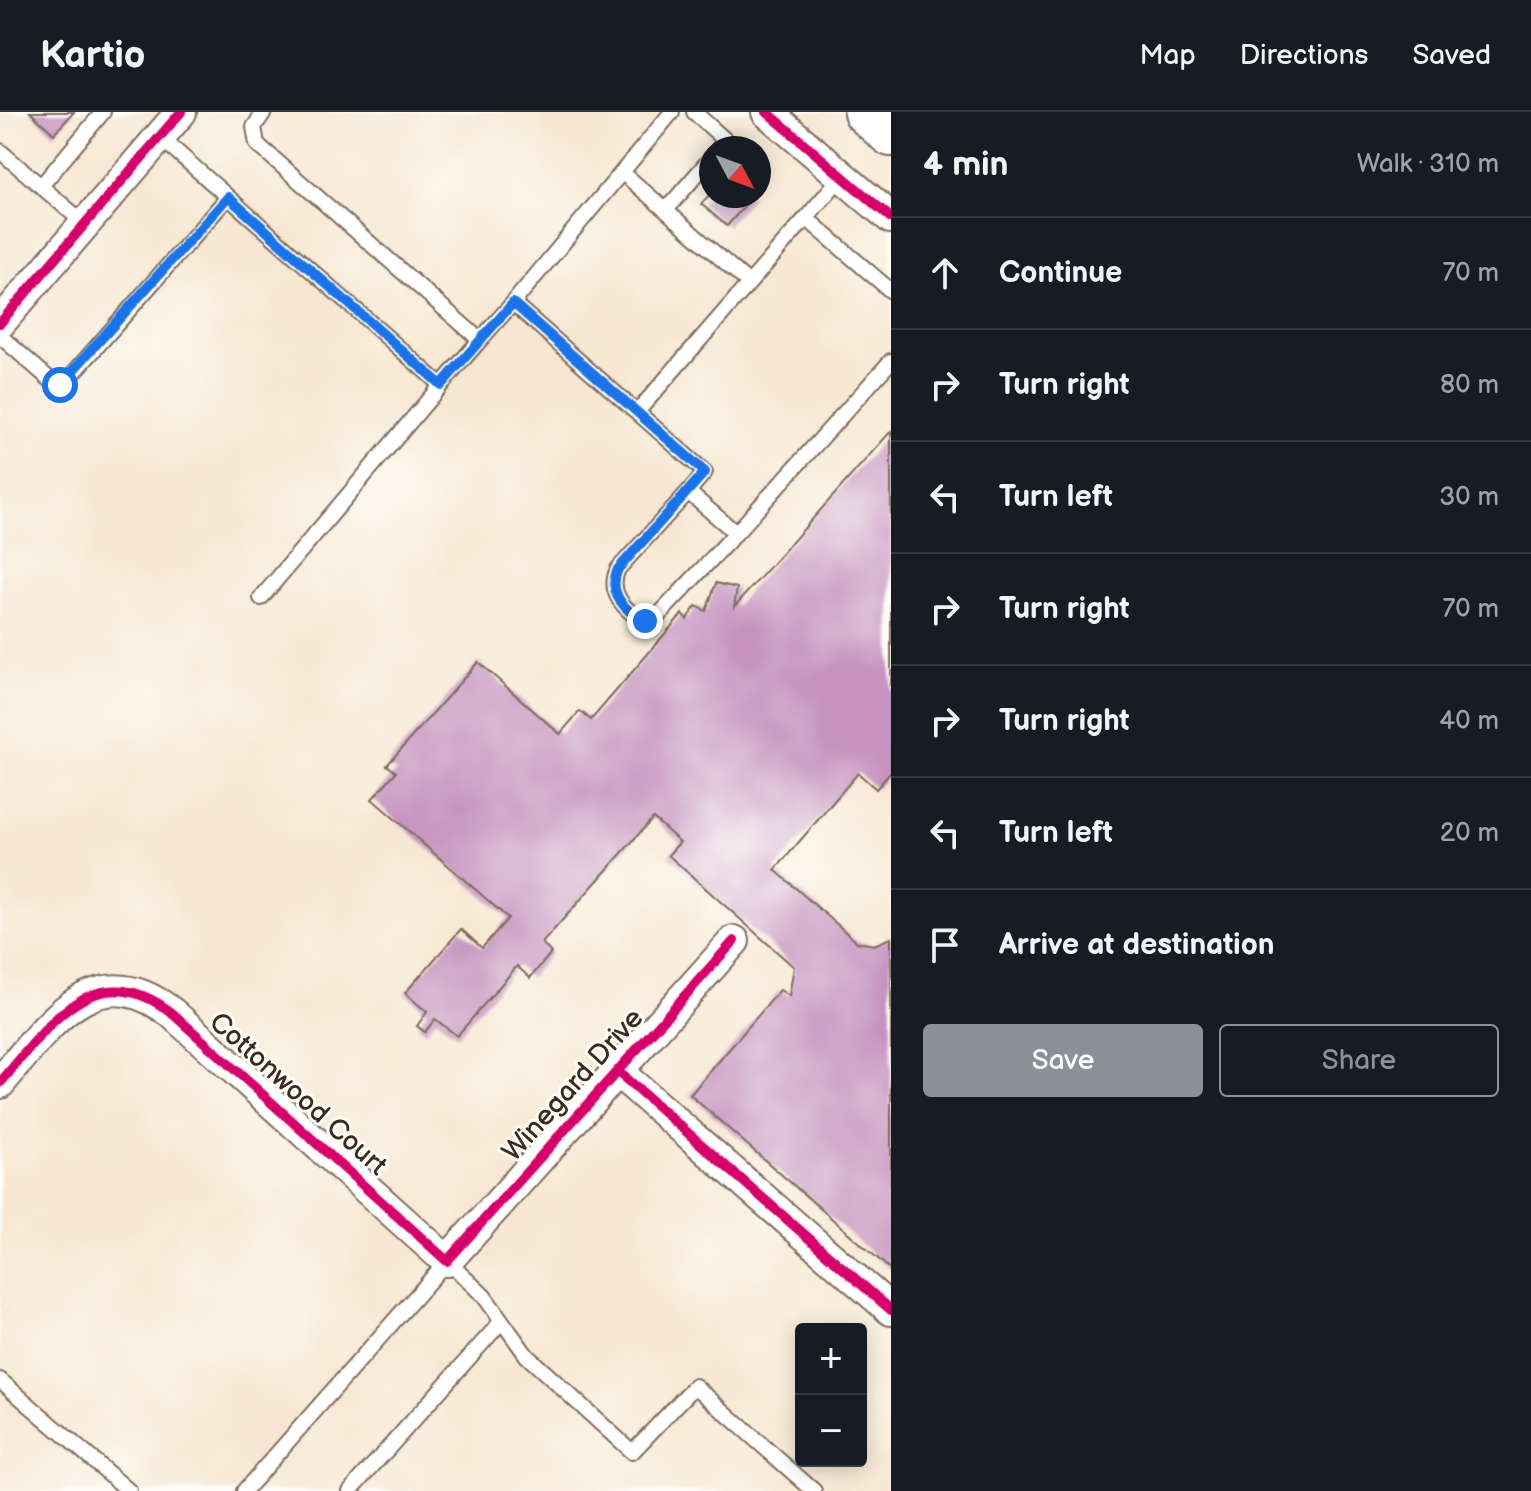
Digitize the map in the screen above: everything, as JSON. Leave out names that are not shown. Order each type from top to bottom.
[{"type":"highway","points":[[866,112],[891,134]]},
{"type":"street","points":[[0,323],[181,112]]},
{"type":"street","points":[[767,112],[891,218]]},
{"type":"street","name":"Winegard Drive","points":[[447,1261],[734,941]]},
{"type":"street","name":"Cottonwood Court","points":[[0,1083],[70,1006],[104,990],[138,993],[172,1013],[447,1261]]},
{"type":"street","points":[[618,1072],[891,1310]]},
{"type":"lane","points":[[41,186],[103,112]]},
{"type":"lane","points":[[264,112],[254,127],[257,144],[480,340]]},
{"type":"lane","points":[[261,598],[672,112]]},
{"type":"lane","points":[[694,112],[720,136]]},
{"type":"lane","points":[[160,137],[441,385]]},
{"type":"lane","points":[[0,151],[85,224]]},
{"type":"lane","points":[[666,210],[699,172]]},
{"type":"lane","points":[[623,173],[749,283]]},
{"type":"lane","points":[[638,411],[842,176]]},
{"type":"lane","points":[[0,336],[55,384],[65,383],[228,197]]},
{"type":"lane","points":[[806,218],[891,291]]},
{"type":"lane","points":[[513,303],[705,472],[618,569],[612,581],[615,595],[645,621],[656,618],[891,361]]},
{"type":"lane","points":[[688,492],[736,533]]},
{"type":"lane","points":[[244,1491],[447,1261],[484,1296],[527,1356],[632,1452],[695,1386],[814,1491]]},
{"type":"lane","points":[[350,1491],[501,1322]]},
{"type":"lane","points":[[0,1380],[129,1491]]},
{"type":"building","points":[[30,112],[74,112],[54,134]]},
{"type":"building","points":[[706,208],[743,208],[727,226]]},
{"type":"building","points":[[891,431],[891,772],[876,789],[858,773],[775,870],[857,942],[874,945],[891,938],[891,1270],[690,1095],[780,990],[789,996],[794,967],[668,855],[680,842],[653,818],[542,943],[551,953],[530,978],[517,966],[457,1036],[435,1019],[425,1032],[417,1026],[427,1012],[405,993],[461,929],[482,948],[508,918],[372,799],[396,772],[387,765],[478,662],[560,734],[580,711],[591,720],[682,614],[687,619],[696,606],[706,611],[716,583],[737,588],[734,607]]},
{"type":"cycle path","points":[[0,323],[181,112]]},
{"type":"cycle path","points":[[767,112],[891,218]]},
{"type":"cycle path","points":[[0,1083],[36,1040],[74,1004],[96,994],[119,990],[144,996],[172,1013],[447,1261],[734,941]]},
{"type":"cycle path","points":[[618,1072],[891,1310]]},
{"type":"route","points":[[60,385],[228,197],[441,385],[513,303],[705,472],[618,569],[612,581],[615,595],[645,621]]}]
